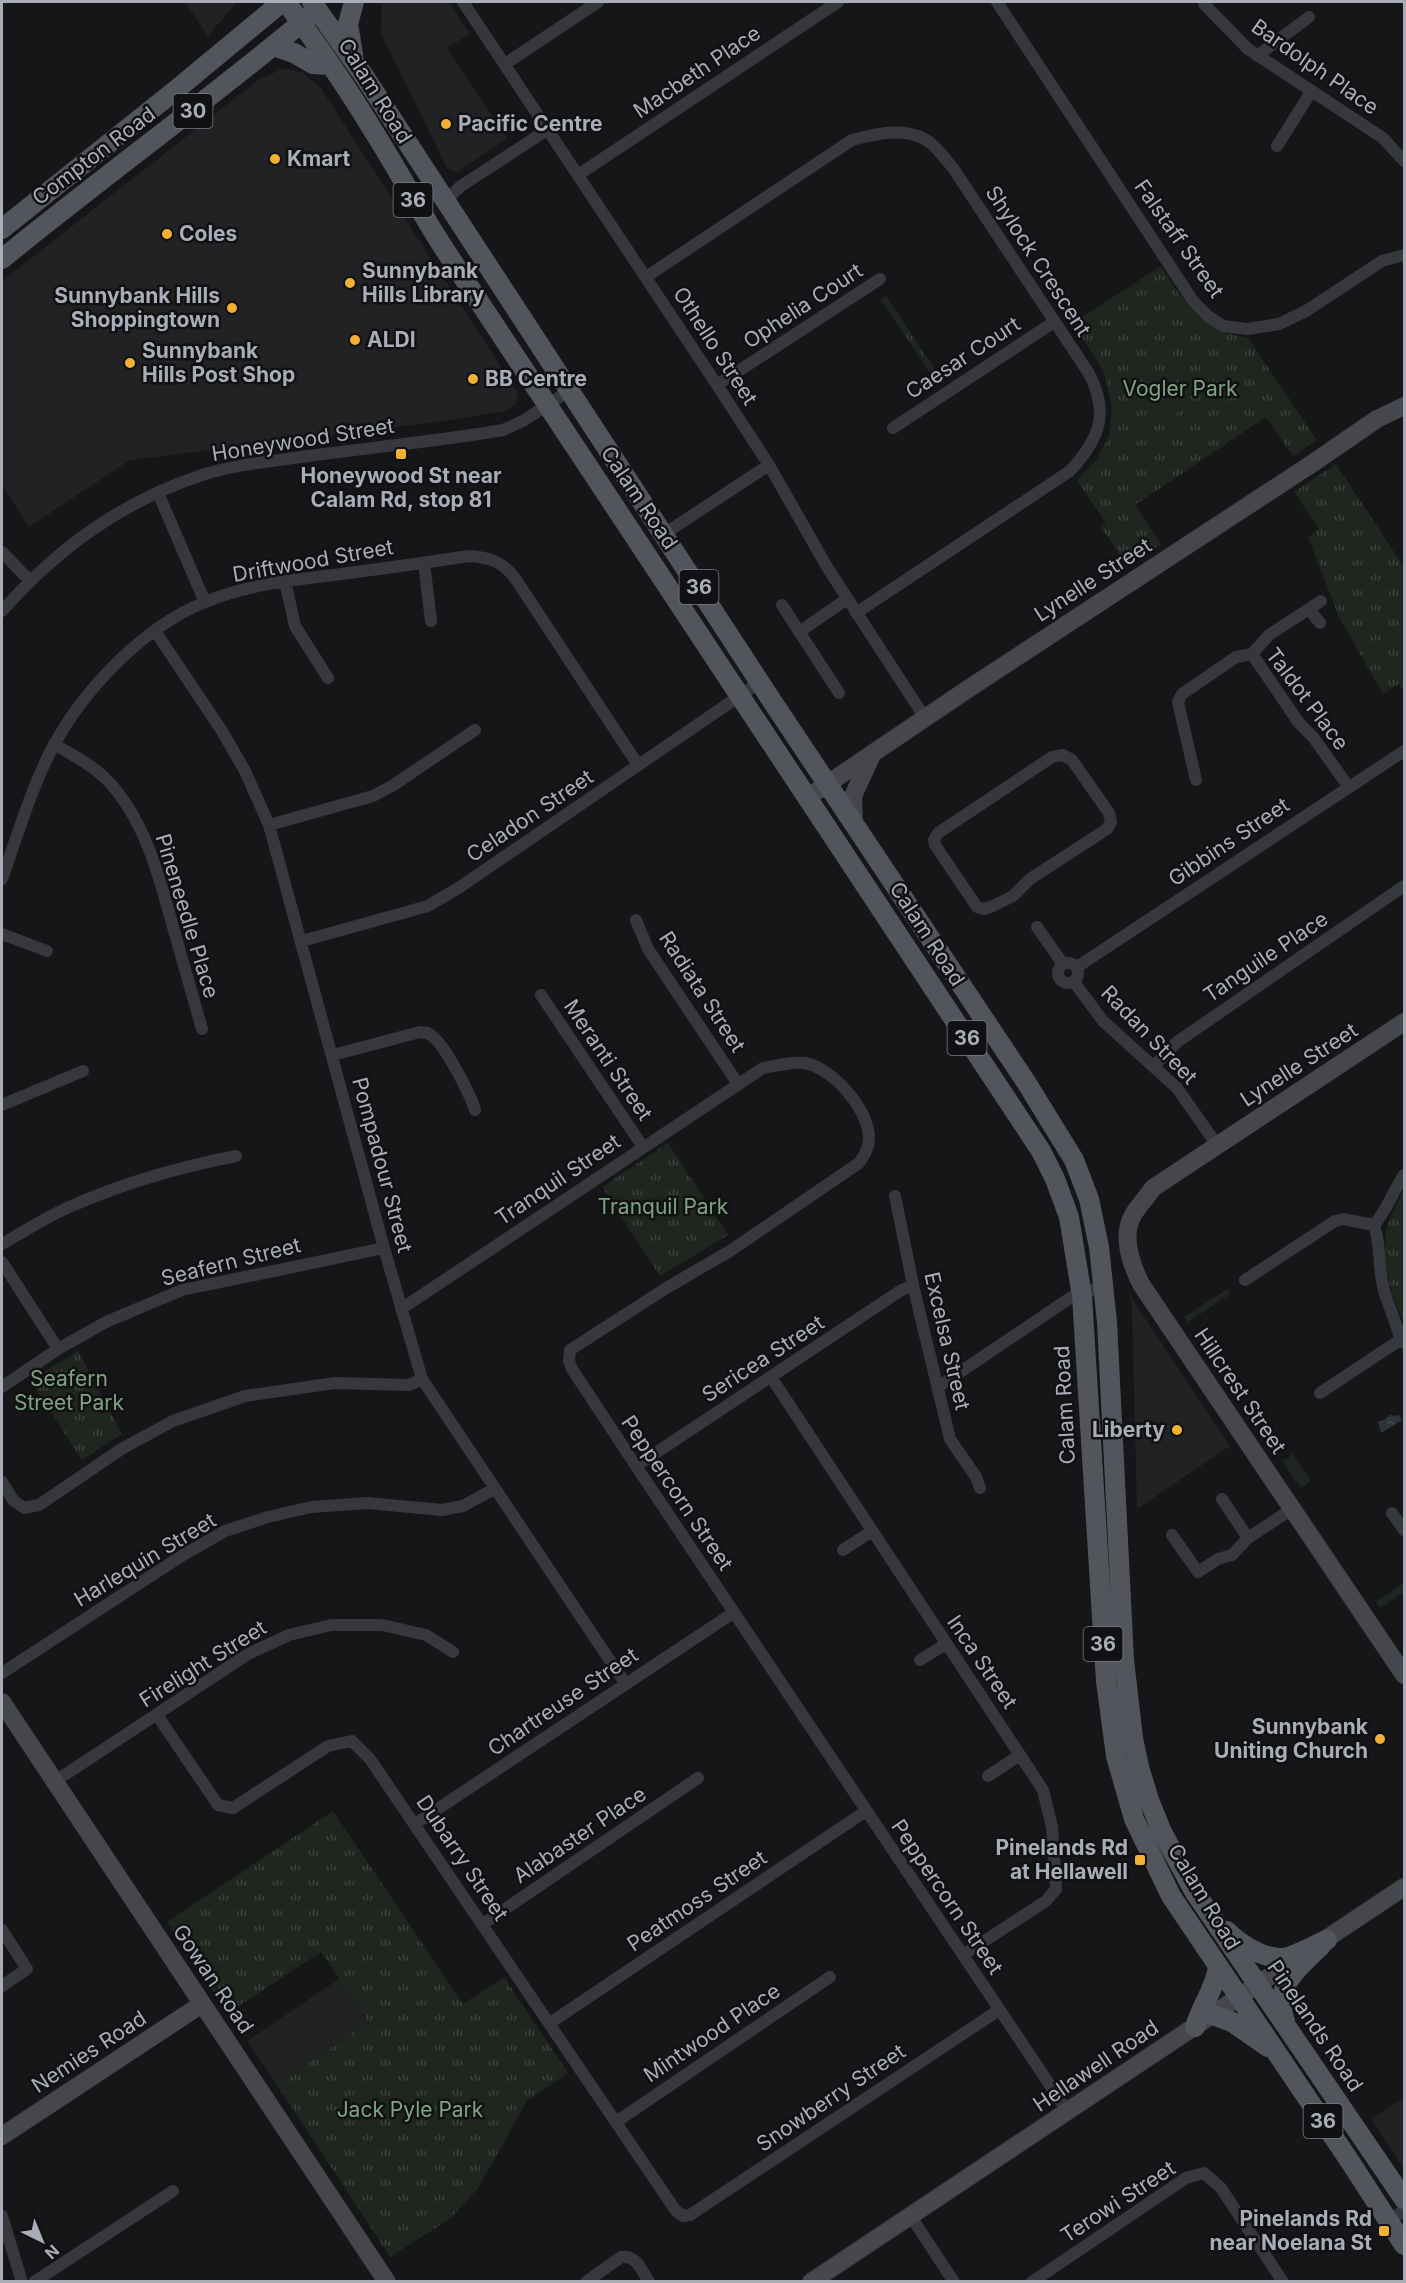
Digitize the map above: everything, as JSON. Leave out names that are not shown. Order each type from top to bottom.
[{"type":"main road","name":"Calam Road","points":[[284,2],[302,23],[330,64],[374,132],[415,203],[1041,1151],[1055,1179],[1069,1217],[1082,1296],[1106,1682],[1116,1756],[1134,1819],[1159,1874],[1171,1896],[1240,1998]]},
{"type":"main road","name":"Compton Road","points":[[2,229],[284,2]]},
{"type":"main road","points":[[353,60],[348,24],[354,2]]},
{"type":"main road","name":"Calam Road","points":[[319,4],[353,60],[760,682],[1026,1082]]},
{"type":"main road","name":"Compton Road","points":[[2,259],[213,95],[302,23],[319,4]]},
{"type":"main road","points":[[273,46],[288,50],[313,64],[330,64]]},
{"type":"main road","points":[[445,201],[439,210],[439,216],[470,264],[472,289]]},
{"type":"main road","name":"Pinelands Road","points":[[1026,1082],[1062,1138],[1078,1171],[1096,1227],[1108,1332],[1124,1660],[1135,1748],[1149,1800],[1162,1832],[1194,1891],[1404,2199]]},
{"type":"main road","points":[[1213,1919],[1244,1945],[1274,1957],[1285,1958],[1327,1940]]},
{"type":"main road","points":[[1287,2028],[1280,2005],[1282,1993],[1293,1973],[1327,1940]]},
{"type":"main road","points":[[1195,2027],[1200,2009],[1216,1982],[1218,1967]]},
{"type":"main road","name":"36","points":[[1240,1998],[1397,2216],[1404,2245]]},
{"type":"main road","points":[[1213,2015],[1239,2026],[1280,2056]]},
{"type":"street","name":"Othello Street","points":[[463,2],[769,465],[847,599],[925,718]]},
{"type":"street","points":[[505,64],[598,2]]},
{"type":"street","name":"Macbeth Place","points":[[578,175],[838,2]]},
{"type":"street","name":"Falstaff Street","points":[[997,2],[1193,301],[1208,316],[1223,326],[1246,329],[1279,324],[1306,311],[1382,261],[1404,255]]},
{"type":"street","name":"Bardolph Place","points":[[1202,2],[1257,56],[1383,138],[1404,161]]},
{"type":"street","points":[[1257,56],[1309,16]]},
{"type":"street","points":[[1277,146],[1311,92]]},
{"type":"street","points":[[445,201],[462,186],[547,129]]},
{"type":"street","name":"Shylock Crescent","points":[[646,277],[852,140],[878,133],[906,133],[933,144],[953,168],[1096,386],[1100,403],[1097,431],[1087,453],[1070,471],[856,613]]},
{"type":"street","name":"Ophelia Court","points":[[717,385],[880,279]]},
{"type":"street","name":"Caesar Court","points":[[893,428],[1054,322]]},
{"type":"street","name":"Honeywood Street","points":[[2,611],[29,580],[96,525],[158,493],[204,475],[253,464],[503,430],[517,425],[570,390]]},
{"type":"street","name":"Lynelle Street","points":[[808,797],[1377,419],[1404,406]]},
{"type":"street","points":[[664,534],[769,465]]},
{"type":"street","points":[[158,493],[205,602]]},
{"type":"street","points":[[2,552],[29,580]]},
{"type":"street","name":"Driftwood Street","points":[[2,879],[54,744],[76,709],[99,681],[123,656],[155,631],[205,602],[249,588],[285,581],[470,555],[489,557],[505,566],[515,578],[638,765]]},
{"type":"street","points":[[424,563],[431,621]]},
{"type":"street","points":[[285,581],[296,626],[328,678]]},
{"type":"street","points":[[799,632],[847,599]]},
{"type":"street","points":[[1252,654],[1269,635],[1321,601]]},
{"type":"street","points":[[782,605],[839,693]]},
{"type":"street","points":[[1309,609],[1320,623]]},
{"type":"street","name":"Pompadour Street","points":[[155,631],[222,730],[245,771],[269,825],[422,1379],[625,1683]]},
{"type":"street","name":"Taldot Place","points":[[1196,780],[1178,702],[1182,693],[1236,657],[1252,654],[1299,723],[1313,736],[1348,786]]},
{"type":"street","name":"Celadon Street","points":[[302,942],[428,906],[460,887],[760,682]]},
{"type":"street","points":[[269,825],[373,796],[392,786],[475,730]]},
{"type":"street","name":"Pineneedle Place","points":[[54,744],[87,764],[107,780],[124,802],[142,833],[156,869],[202,1029]]},
{"type":"street","name":"Gibbins Street","points":[[1077,967],[1404,751]]},
{"type":"street","points":[[854,824],[853,796],[872,755]]},
{"type":"street","points":[[1063,755],[1072,760],[1109,813],[1110,822],[1107,829],[1030,879],[1013,896],[984,909],[977,907],[935,845],[934,840],[938,833],[1052,757],[1063,755]]},
{"type":"street","name":"Tanguile Place","points":[[1154,1066],[1176,1042],[1404,886]]},
{"type":"street","name":"Radiata Street","points":[[636,920],[648,949],[738,1084]]},
{"type":"street","points":[[1037,927],[1063,964]]},
{"type":"street","points":[[2,934],[46,951]]},
{"type":"street","points":[[1072,963],[1077,967],[1079,975],[1074,982],[1064,982],[1059,977],[1058,970],[1063,964],[1072,963]]},
{"type":"street","name":"Radan Street","points":[[1074,982],[1103,1021],[1177,1088],[1217,1145]]},
{"type":"street","name":"Meranti Street","points":[[541,994],[643,1147]]},
{"type":"street","name":"Lynelle Street","points":[[1217,1145],[1404,1022]]},
{"type":"street","points":[[333,1055],[420,1032],[430,1034],[439,1043],[470,1092],[475,1110]]},
{"type":"street","name":"Peppercorn Street","points":[[738,1084],[763,1068],[805,1063],[822,1069],[847,1090],[864,1117],[870,1140],[867,1153],[851,1170],[730,1251],[668,1287],[570,1350],[569,1361],[572,1370],[733,1613],[1068,2112]]},
{"type":"street","points":[[2,1105],[82,1071]]},
{"type":"street","name":"Tranquil Street","points":[[401,1309],[738,1084]]},
{"type":"street","name":"Hillcrest Street","points":[[1217,1145],[1153,1188],[1132,1215],[1128,1230],[1133,1267],[1141,1284],[1404,1675]]},
{"type":"street","points":[[2,1244],[72,1205],[124,1185],[192,1164],[236,1156]]},
{"type":"street","points":[[1374,1225],[1384,1213],[1404,1175]]},
{"type":"street","name":"Excelsa Street","points":[[896,1196],[913,1285],[950,1439],[976,1477],[980,1488]]},
{"type":"street","points":[[1245,1280],[1335,1221],[1343,1219],[1374,1225]]},
{"type":"street","points":[[1320,1393],[1402,1342],[1383,1287],[1378,1261],[1379,1239],[1374,1225]]},
{"type":"street","name":"Seafern Street","points":[[2,1387],[58,1349],[106,1322],[183,1290],[384,1248]]},
{"type":"street","points":[[2,1262],[58,1349]]},
{"type":"street","points":[[938,1387],[1073,1296],[1082,1296],[1103,1284]]},
{"type":"street","name":"Sericea Street","points":[[636,1466],[900,1291],[913,1285]]},
{"type":"street","name":"Inca Street","points":[[771,1377],[1043,1790],[1052,1827],[1056,1889],[1046,1901],[963,1955]]},
{"type":"street","points":[[2,1482],[13,1500],[24,1508],[39,1504],[123,1448],[173,1421],[245,1396],[335,1383],[409,1385],[422,1379]]},
{"type":"street","name":"Harlequin Street","points":[[2,1673],[183,1555],[225,1531],[268,1516],[311,1507],[367,1503],[442,1510],[463,1506],[494,1489]]},
{"type":"street","points":[[1222,1499],[1248,1538]]},
{"type":"street","points":[[1172,1535],[1198,1572],[1218,1559],[1232,1555],[1248,1538],[1292,1509]]},
{"type":"street","points":[[1392,1513],[1404,1530]]},
{"type":"street","points":[[843,1550],[872,1531]]},
{"type":"street","name":"Chartreuse Street","points":[[416,1824],[733,1613]]},
{"type":"street","name":"Firelight Street","points":[[54,1782],[248,1654],[289,1635],[331,1625],[382,1625],[426,1635],[453,1652]]},
{"type":"street","points":[[920,1660],[946,1644]]},
{"type":"street","name":"Gowan Road","points":[[2,1702],[387,2282]]},
{"type":"street","name":"Dubarry Street","points":[[157,1715],[218,1805],[233,1808],[328,1746],[352,1741],[370,1759],[416,1824],[676,2211],[683,2216]]},
{"type":"street","points":[[988,1776],[1020,1755]]},
{"type":"street","name":"Alabaster Place","points":[[483,1924],[698,1778]]},
{"type":"street","name":"Peatmoss Street","points":[[550,2023],[866,1812]]},
{"type":"street","name":"Hellawell Road","points":[[811,2282],[1404,1887]]},
{"type":"street","points":[[2,1930],[27,1969],[2,1986]]},
{"type":"street","name":"Mintwood Place","points":[[616,2122],[830,1977]]},
{"type":"street","name":"Nemies Road","points":[[2,2136],[202,2004]]},
{"type":"street","name":"Snowberry Street","points":[[683,2216],[690,2215],[999,2010]]},
{"type":"street","name":"Terowi Street","points":[[1032,2282],[1186,2178],[1204,2173],[1221,2188],[1283,2282]]},
{"type":"street","points":[[34,2282],[172,2191]]},
{"type":"street","points":[[910,2215],[954,2282]]},
{"type":"street","points":[[2,2216],[22,2282]]},
{"type":"street","points":[[586,2282],[621,2257],[628,2256],[634,2259],[649,2282]]},
{"type":"shaded area","points":[[185,2],[237,2],[208,36]]},
{"type":"shaded area","points":[[382,2],[449,2],[470,34],[447,48],[507,138],[456,173],[447,168],[381,33]]},
{"type":"shaded area","name":"Sunnybank Hills Shoppingtown","points":[[284,68],[303,73],[320,87],[518,393],[516,404],[505,411],[443,421],[130,460],[29,527],[2,485],[2,281],[257,81]]},
{"type":"shaded area","points":[[1130,1295],[1230,1446],[1137,1509],[1132,1311]]},
{"type":"shaded area","points":[[339,1979],[368,2022],[277,2085],[247,2041]]},
{"type":"shaded area","points":[[1404,2097],[1404,2169],[1371,2119]]},
{"type":"green space","name":"Vogler Park","points":[[1161,266],[1178,292],[1206,322],[1218,329],[1248,338],[1317,440],[1293,456],[1266,417],[1135,505],[1161,544],[1127,566],[1101,527],[1106,523],[1077,480],[1096,460],[1109,436],[1112,407],[1104,372],[1073,323]]},
{"type":"green space","points":[[886,296],[942,380],[937,383],[881,300]]},
{"type":"green space","points":[[1171,396],[1181,410],[1167,420],[1157,406]]},
{"type":"green space","points":[[1336,464],[1404,567],[1404,691],[1399,684],[1383,694],[1339,617],[1308,537],[1319,529],[1294,492]]},
{"type":"green space","name":"Tranquil Park","points":[[668,1143],[728,1235],[660,1276],[602,1187]]},
{"type":"green space","points":[[1404,1189],[1404,1322],[1388,1276],[1385,1239],[1388,1222]]},
{"type":"green space","points":[[1227,1289],[1230,1294],[1188,1322],[1184,1317]]},
{"type":"green space","name":"Seafern Street Park","points":[[78,1351],[122,1434],[82,1460],[30,1381]]},
{"type":"green space","points":[[1293,1454],[1311,1481],[1301,1488],[1282,1461]]},
{"type":"green space","points":[[1404,1583],[1404,1592],[1380,1608],[1376,1602]]},
{"type":"green space","name":"Jack Pyle Park","points":[[333,1811],[463,2004],[504,1977],[568,2073],[527,2101],[478,2188],[451,2218],[390,2257],[277,2085],[368,2022],[321,1952],[228,2013],[167,1922]]},
{"type":"water","points":[[1391,1414],[1392,1416],[1399,1415],[1402,1420],[1381,1433],[1378,1422]]},
{"type":"place","name":"Pacific Centre","points":[[446,124]]},
{"type":"place","name":"Kmart","points":[[275,159]]},
{"type":"place","name":"Coles","points":[[167,234]]},
{"type":"place","name":"Sunnybank Hills Library","points":[[350,283]]},
{"type":"place","name":"Sunnybank Hills Shoppingtown","points":[[232,308]]},
{"type":"place","name":"ALDI","points":[[355,340]]},
{"type":"place","name":"Sunnybank Hills Post Shop","points":[[130,363]]},
{"type":"place","name":"BB Centre","points":[[473,379]]},
{"type":"place","name":"Honeywood St near Calam Rd, stop 81","points":[[401,454]]},
{"type":"place","name":"Liberty","points":[[1177,1430]]},
{"type":"place","name":"Sunnybank Uniting Church","points":[[1380,1739]]},
{"type":"place","name":"Pinelands Rd at Hellawell","points":[[1140,1860]]},
{"type":"place","name":"Pinelands Rd near Noelana St","points":[[1384,2231]]}]
